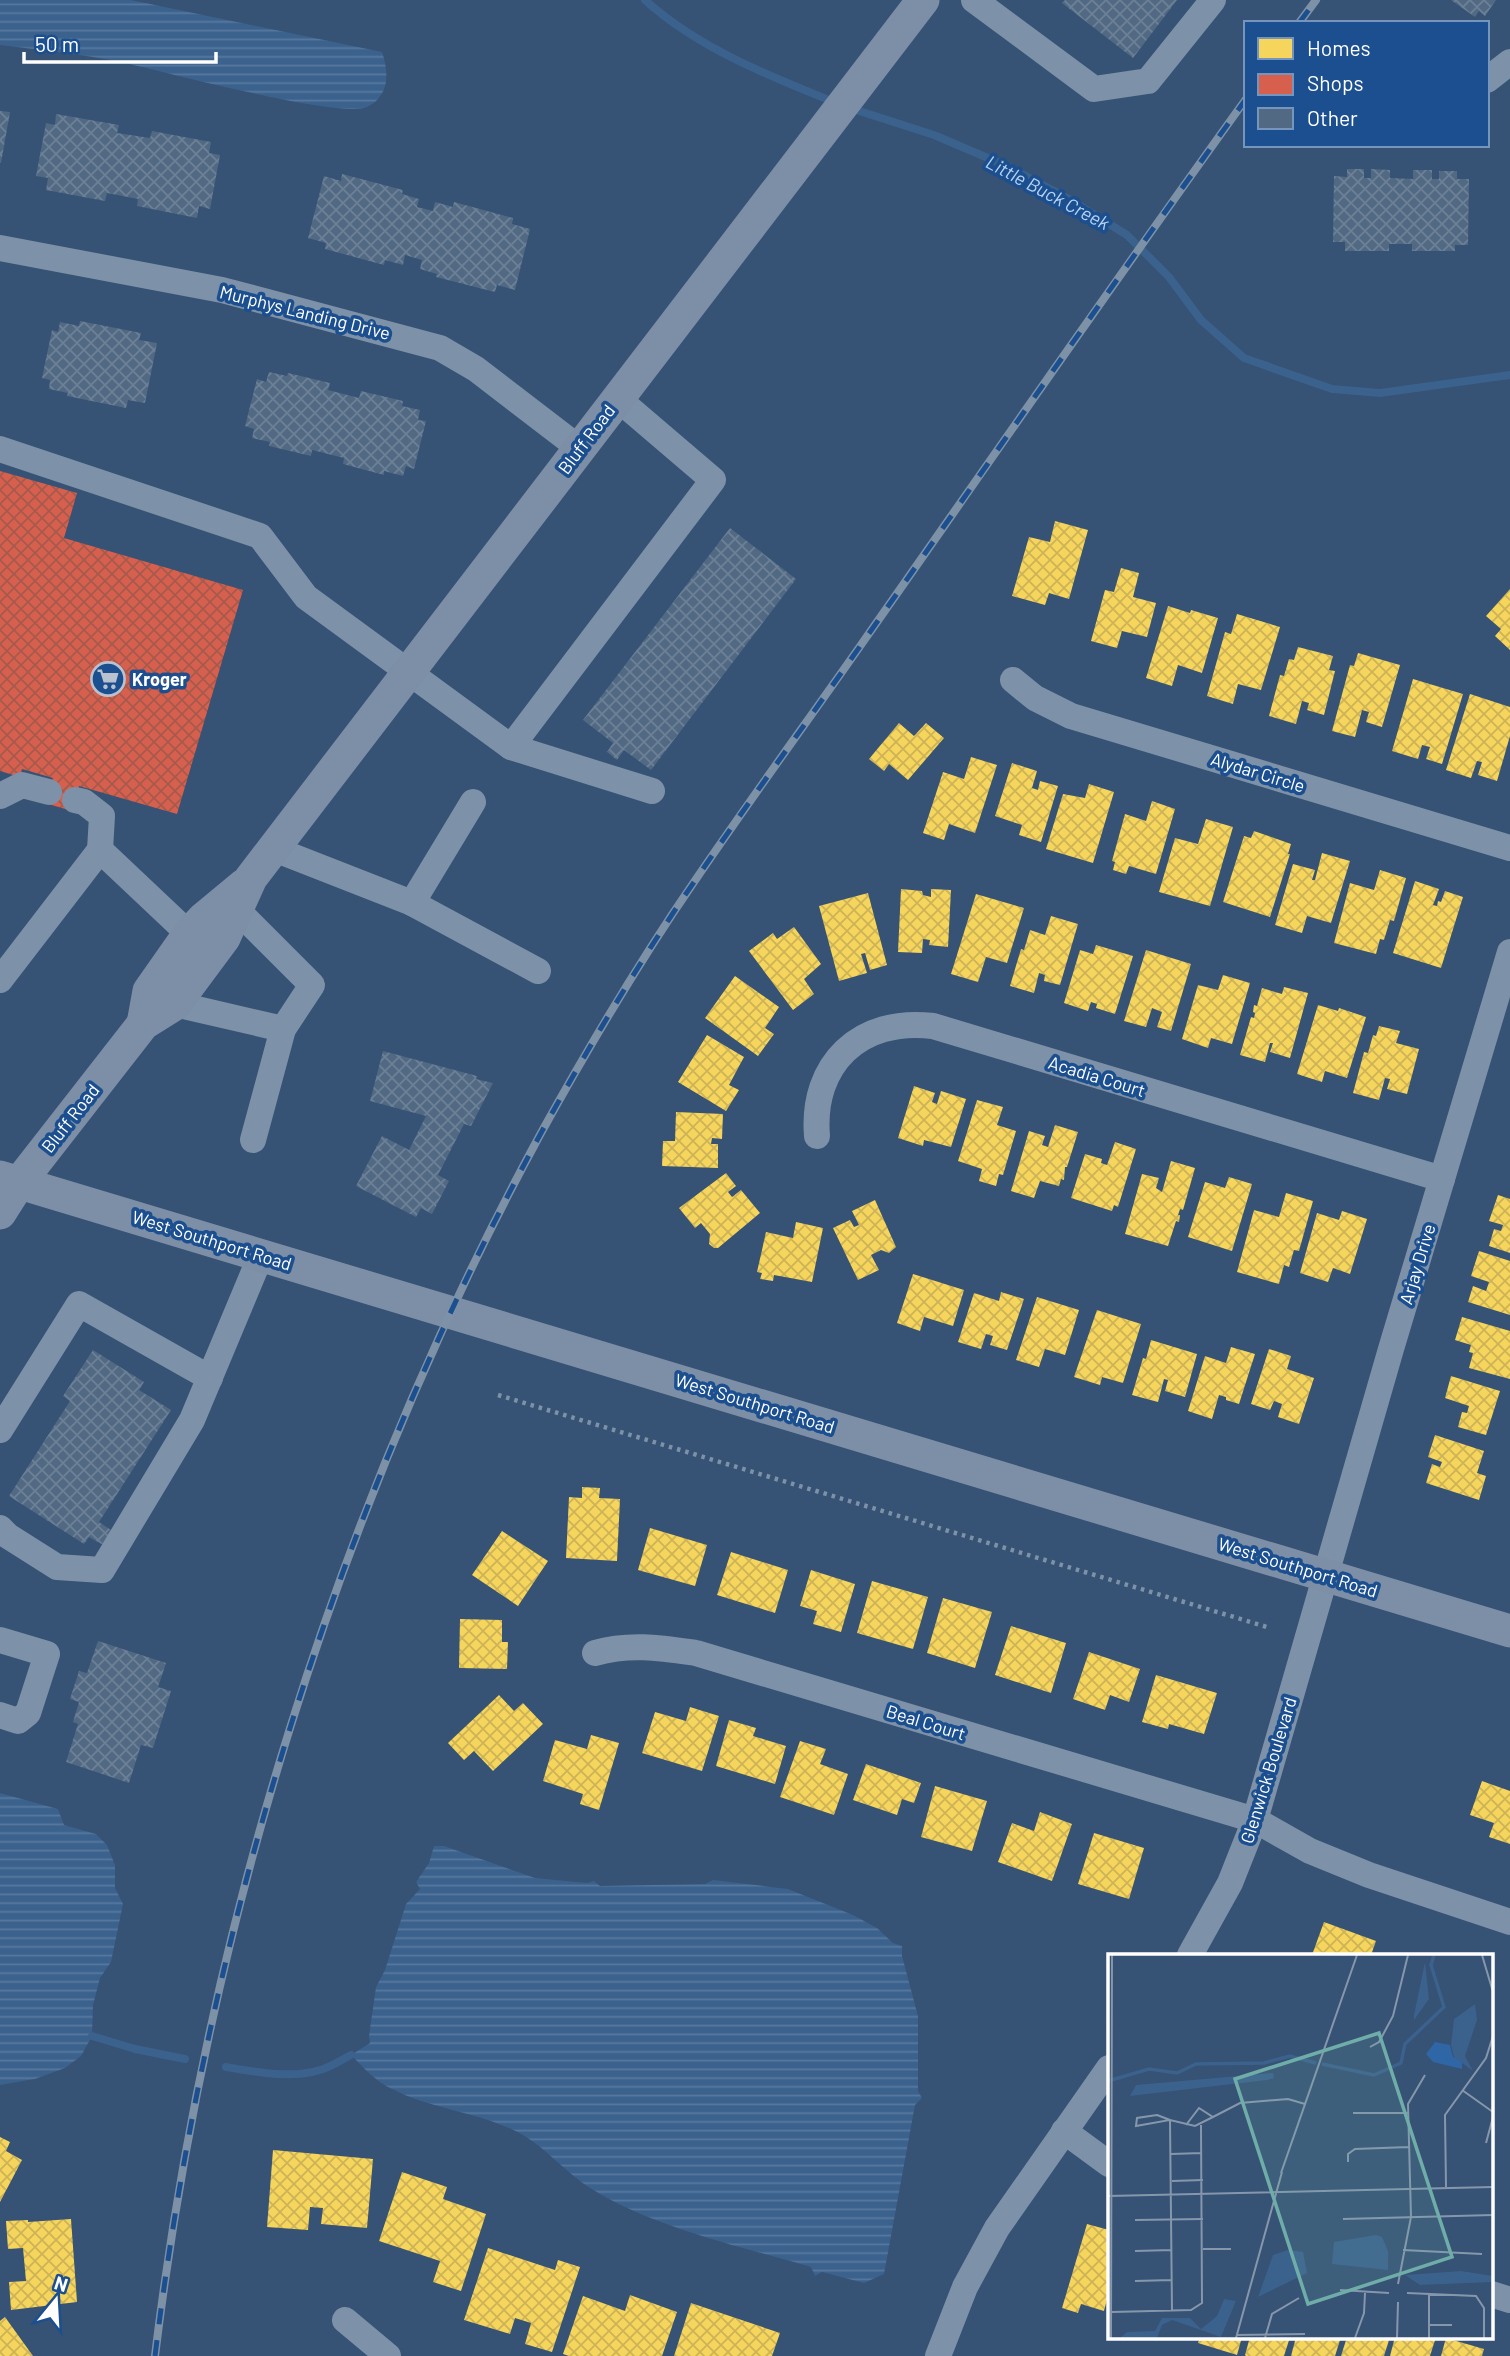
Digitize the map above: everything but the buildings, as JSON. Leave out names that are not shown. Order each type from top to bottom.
[{"type":"main road","name":"Bluff Road","points":[[143,1024],[149,991],[189,934],[251,878],[274,849],[923,0]]},
{"type":"main road","name":"Bluff Road","points":[[0,1213],[10,1180],[143,1024],[175,1004],[224,938],[251,878]]},
{"type":"main road","name":"West Southport Road","points":[[10,1180],[1510,1631]]},
{"type":"street","points":[[974,0],[1094,89],[1148,81],[1213,0]]},
{"type":"street","points":[[1489,78],[1510,62]]},
{"type":"street","name":"Murphys Landing Drive","points":[[0,248],[222,290],[440,348],[476,369],[579,448]]},
{"type":"street","points":[[511,747],[713,480],[617,398]]},
{"type":"street","points":[[0,449],[260,536],[306,597],[511,747],[652,792]]},
{"type":"street","name":"Alydar Circle","points":[[1013,680],[1035,698],[1071,716],[1510,848]]},
{"type":"street","points":[[0,796],[22,785],[48,792]]},
{"type":"street","points":[[0,980],[100,850],[102,816],[84,802],[75,800]]},
{"type":"street","points":[[412,903],[473,802]]},
{"type":"street","points":[[274,849],[412,903],[538,971]]},
{"type":"street","points":[[100,850],[189,934]]},
{"type":"street","points":[[236,909],[312,985],[283,1029],[253,1140]]},
{"type":"street","name":"Arjay Drive","points":[[1325,1576],[1510,952]]},
{"type":"street","points":[[175,1004],[283,1029]]},
{"type":"street","name":"Acadia Court","points":[[817,1136],[815,1119],[819,1092],[828,1070],[842,1053],[862,1038],[885,1029],[921,1025],[933,1026],[1442,1179]]},
{"type":"street","points":[[0,1528],[57,1567],[102,1570],[192,1420],[261,1255]]},
{"type":"street","points":[[0,1430],[79,1304],[210,1378]]},
{"type":"street","name":"Glenwick Boulevard","points":[[1190,1954],[1230,1883],[1255,1820],[1325,1576]]},
{"type":"street","points":[[0,1640],[47,1654],[29,1713],[18,1721],[0,1715]]},
{"type":"street","name":"Beal Court","points":[[595,1653],[633,1646],[659,1646],[696,1653],[1255,1820],[1310,1851],[1369,1875],[1510,1922]]},
{"type":"street","points":[[939,2356],[958,2302],[980,2257],[1013,2203],[1108,2069]]},
{"type":"street","points":[[1064,2131],[1108,2163]]},
{"type":"street","points":[[1492,2294],[1510,2300]]},
{"type":"street","points":[[345,2320],[388,2356]]},
{"type":"path","points":[[498,1395],[1267,1627]]},
{"type":"water","points":[[0,0],[131,0],[382,52],[386,83],[375,102],[367,107],[351,109],[288,100],[106,59],[0,45]]},
{"type":"water","points":[[0,1793],[58,1809],[64,1825],[96,1834],[107,1845],[115,1865],[115,1888],[123,1904],[111,1962],[100,1978],[93,2005],[92,2036],[81,2056],[65,2068],[35,2079],[0,2085]]},
{"type":"water","points":[[434,1846],[444,1846],[535,1878],[587,1883],[594,1881],[600,1886],[705,1884],[713,1880],[788,1889],[853,1915],[877,1928],[893,1943],[902,1946],[902,1956],[918,2016],[918,2091],[922,2098],[915,2105],[884,2274],[864,2283],[822,2272],[815,2276],[811,2267],[698,2235],[641,2214],[590,2188],[523,2135],[491,2121],[408,2096],[386,2086],[365,2069],[351,2055],[370,2043],[376,1987],[385,1970],[406,1904],[420,1889],[416,1882],[429,1863]]},
{"type":"waterway","name":"Little Buck Creek","points":[[645,0],[711,47],[834,102]]},
{"type":"waterway","name":"Little Buck Creek","points":[[850,108],[934,135],[1009,167],[1069,199],[1127,235],[1169,277],[1201,320],[1244,358],[1332,389],[1380,393],[1510,375]]},
{"type":"waterway","points":[[92,2036],[135,2049],[185,2059]]},
{"type":"waterway","points":[[226,2067],[273,2074],[309,2073],[324,2069],[351,2055]]},
{"type":"railway","points":[[1300,21],[1316,0]]},
{"type":"railway","points":[[155,2356],[178,2197],[208,2038],[246,1881],[291,1726],[342,1573],[402,1423],[468,1276],[559,1101],[614,1006],[674,912],[1244,102]]},
{"type":"place","name":"Kroger","points":[[108,679]]}]
